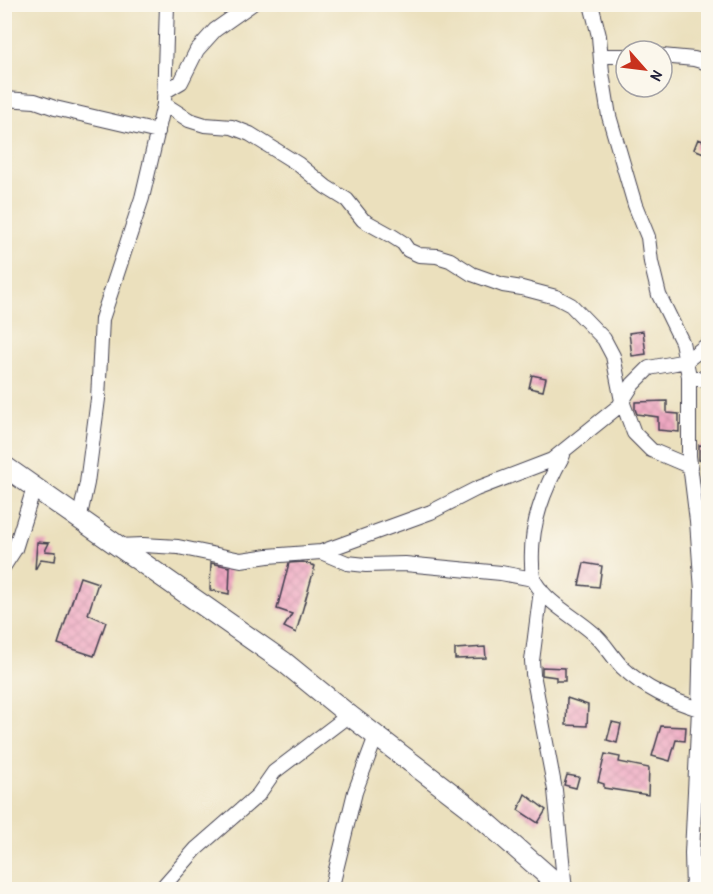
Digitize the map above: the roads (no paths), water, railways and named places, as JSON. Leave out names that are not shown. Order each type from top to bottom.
[{"type":"street","points":[[79,520],[87,483],[98,399],[102,319],[132,234],[158,132],[164,98],[168,4]]},
{"type":"street","points":[[164,98],[181,82],[197,50],[215,30],[252,4]]},
{"type":"street","points":[[591,4],[600,36],[602,73],[609,116],[635,205],[648,237],[659,295],[682,342],[689,376],[691,467],[705,591],[692,853],[693,890]]},
{"type":"street","points":[[601,56],[614,56]]},
{"type":"street","points":[[674,57],[708,63]]},
{"type":"street","points":[[164,98],[189,120],[205,125],[232,128],[250,134],[298,164],[326,187],[347,200],[363,220],[403,243],[408,250],[419,255],[450,260],[472,274],[503,285],[556,297],[570,305],[604,339],[613,356],[622,402],[634,433],[651,450],[691,467]]},
{"type":"street","points":[[4,99],[34,101],[158,132]]},
{"type":"street","points":[[117,546],[178,547],[241,560],[321,552],[431,512],[476,489],[552,460],[619,406],[633,384],[649,368],[686,361],[708,344]]},
{"type":"street","points":[[689,376],[708,381]]},
{"type":"street","points":[[565,890],[555,790],[533,674],[537,585],[531,546],[534,524],[543,495],[566,451]]},
{"type":"street","points":[[4,466],[284,662],[468,806],[565,890]]},
{"type":"street","points":[[4,566],[15,549],[34,488]]},
{"type":"street","points":[[321,552],[347,563],[405,564],[501,573],[537,585],[565,612],[594,633],[623,668],[644,685],[670,700],[699,709]]},
{"type":"street","points":[[160,890],[196,849],[258,795],[274,772],[349,715]]},
{"type":"street","points":[[331,890],[355,792],[376,736]]}]
